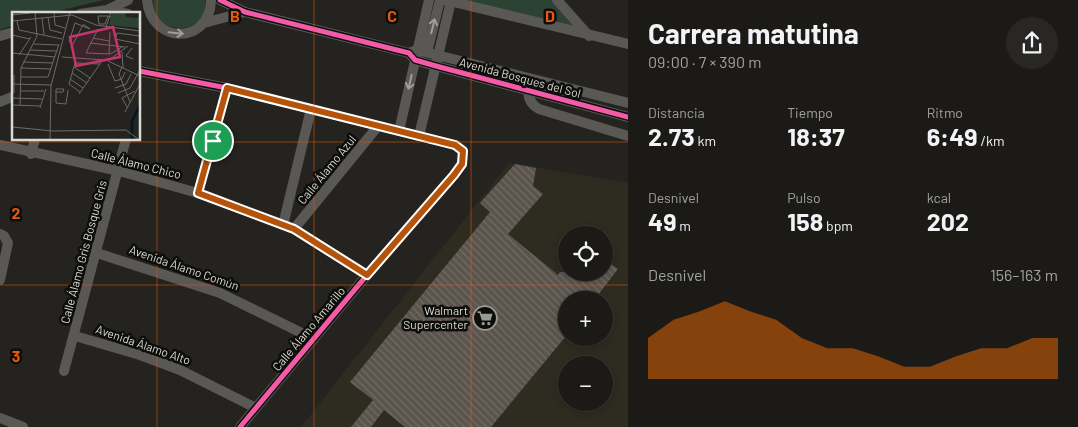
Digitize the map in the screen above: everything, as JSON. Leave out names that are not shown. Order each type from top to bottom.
[{"type":"street","points":[[94,12],[108,10],[128,0]]},
{"type":"street","points":[[140,16],[152,18],[147,0]]},
{"type":"street","points":[[204,23],[211,10],[211,0]]},
{"type":"street","name":"Avenida Bosques del Sol","points":[[220,0],[244,12],[417,54],[528,90],[628,117]]},
{"type":"street","points":[[399,131],[429,0]]},
{"type":"street","points":[[417,54],[440,0]]},
{"type":"street","points":[[557,0],[589,36]]},
{"type":"street","points":[[140,72],[227,88],[419,136],[437,60],[448,1],[628,44]]},
{"type":"street","points":[[108,10],[118,12]]},
{"type":"street","name":"Avenida Bosques del Sol","points":[[152,18],[161,28],[180,34],[193,31],[204,23],[244,12]]},
{"type":"street","name":"Avenida Bosques del Sol","points":[[437,60],[531,78],[628,103]]},
{"type":"street","points":[[531,78],[528,90],[534,106],[544,111],[628,136]]},
{"type":"street","points":[[198,193],[227,88]]},
{"type":"street","points":[[0,102],[12,97]]},
{"type":"street","points":[[283,224],[311,109]]},
{"type":"street","name":"Calle Álamo Azul","points":[[294,229],[378,126]]},
{"type":"street","name":"Calle Álamo Amarillo","points":[[240,427],[462,164],[463,151],[455,145],[419,136]]},
{"type":"street","points":[[32,154],[35,140]]},
{"type":"street","name":"Calle Álamo Gris Bosque Gris","points":[[64,372],[126,140]]},
{"type":"street","name":"Calle Álamo Chico","points":[[0,145],[32,154],[119,171],[198,193],[294,229],[367,275]]},
{"type":"street","points":[[0,234],[4,236],[8,243],[0,280]]},
{"type":"street","name":"Avenida Álamo Común","points":[[97,253],[220,293],[314,339]]},
{"type":"street","name":"Avenida Álamo Alto","points":[[75,336],[140,355],[180,370],[256,408]]},
{"type":"street","points":[[0,418],[23,427]]},
{"type":"shaded area","points":[[509,163],[628,183],[628,427],[301,427]]},
{"type":"green space","points":[[0,0],[104,0],[53,12],[12,12],[12,26],[0,30]]},
{"type":"green space","points":[[153,0],[205,0],[204,12],[198,21],[190,26],[180,28],[170,26],[161,21],[155,12]]},
{"type":"green space","points":[[454,0],[553,0],[581,31]]},
{"type":"building","name":"Walmart Supercenter","points":[[515,164],[536,168],[533,186],[543,194],[508,234],[558,275],[558,281],[609,281],[601,291],[558,291],[558,346],[491,427],[405,427],[384,410],[371,427],[351,427],[373,400],[350,382],[490,212],[480,203]]},
{"type":"building","name":"Walmart Supercenter","points":[[613,265],[618,269],[613,275]]},
{"type":"cycle path","points":[[220,0],[245,12],[409,53],[415,60],[628,117]]},
{"type":"cycle path","points":[[140,71],[227,88],[455,145],[463,151],[462,164],[454,175],[367,275],[240,427]]},
{"type":"place","name":"Walmart Supercenter","points":[[485,318]]},
{"type":"route","points":[[227,88],[455,145],[463,151],[464,160],[454,175],[407,231],[367,275],[294,229],[198,193],[213,141],[227,88]]}]
